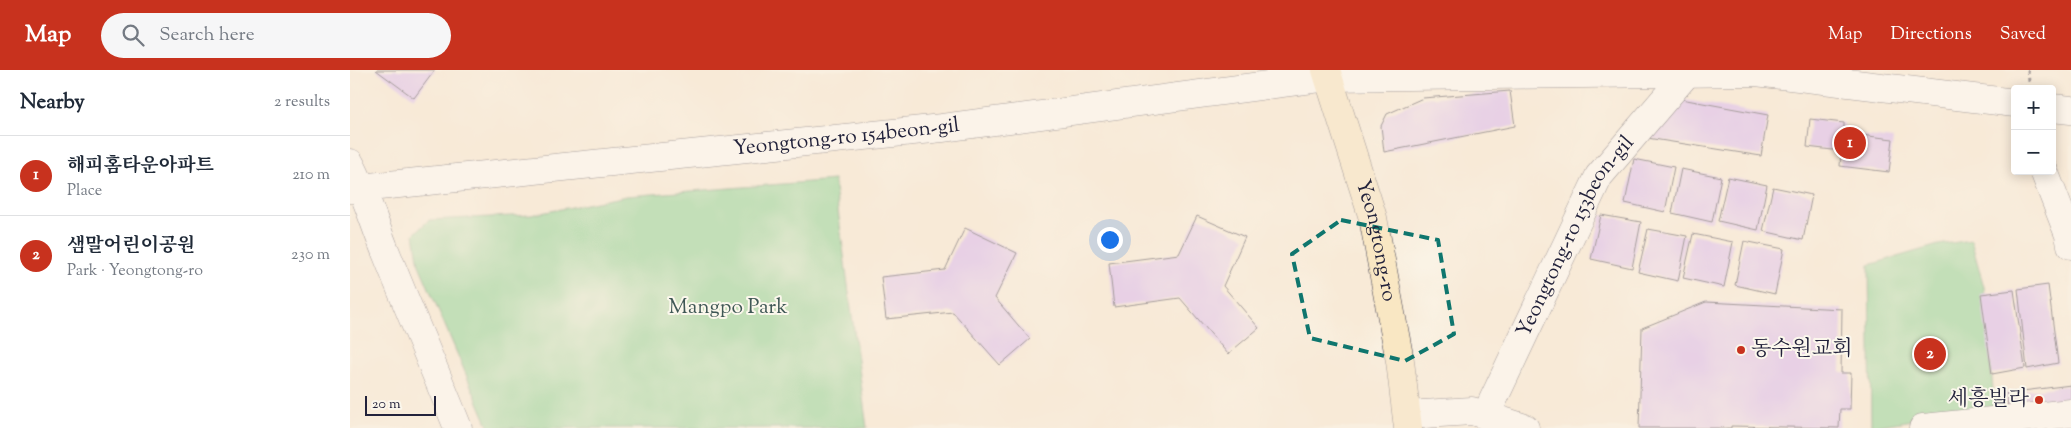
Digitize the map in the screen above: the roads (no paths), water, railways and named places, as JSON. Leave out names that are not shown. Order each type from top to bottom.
[{"type":"main road","name":"Yeongtong-ro","points":[[1327,73],[1373,218],[1400,360],[1407,422]]},
{"type":"street","points":[[1327,73],[1687,73],[1756,71],[2011,103]]},
{"type":"street","name":"Yeongtong-ro 154beon-gil","points":[[357,188],[942,128],[1327,73]]},
{"type":"street","name":"Yeongtong-ro 153beon-gil","points":[[1486,415],[1599,176],[1687,73]]},
{"type":"street","points":[[2056,108],[2071,110]]},
{"type":"street","points":[[350,163],[357,188],[424,341],[458,428]]},
{"type":"street","points":[[2046,175],[2069,235],[2071,245]]},
{"type":"street","name":"Yeongtong-ro","points":[[1407,422],[1472,411],[1525,428]]},
{"type":"street","points":[[1923,428],[2071,413]]},
{"type":"place","name":"해피홈타운아파트","points":[[1850,143]]},
{"type":"place","name":"동수원교회","points":[[1741,350]]},
{"type":"place","name":"샘말어린이공원","points":[[1930,354]]},
{"type":"place","name":"세흥빌라","points":[[2039,400]]},
{"type":"park label","name":"Mangpo Park","points":[[728,308]]}]
